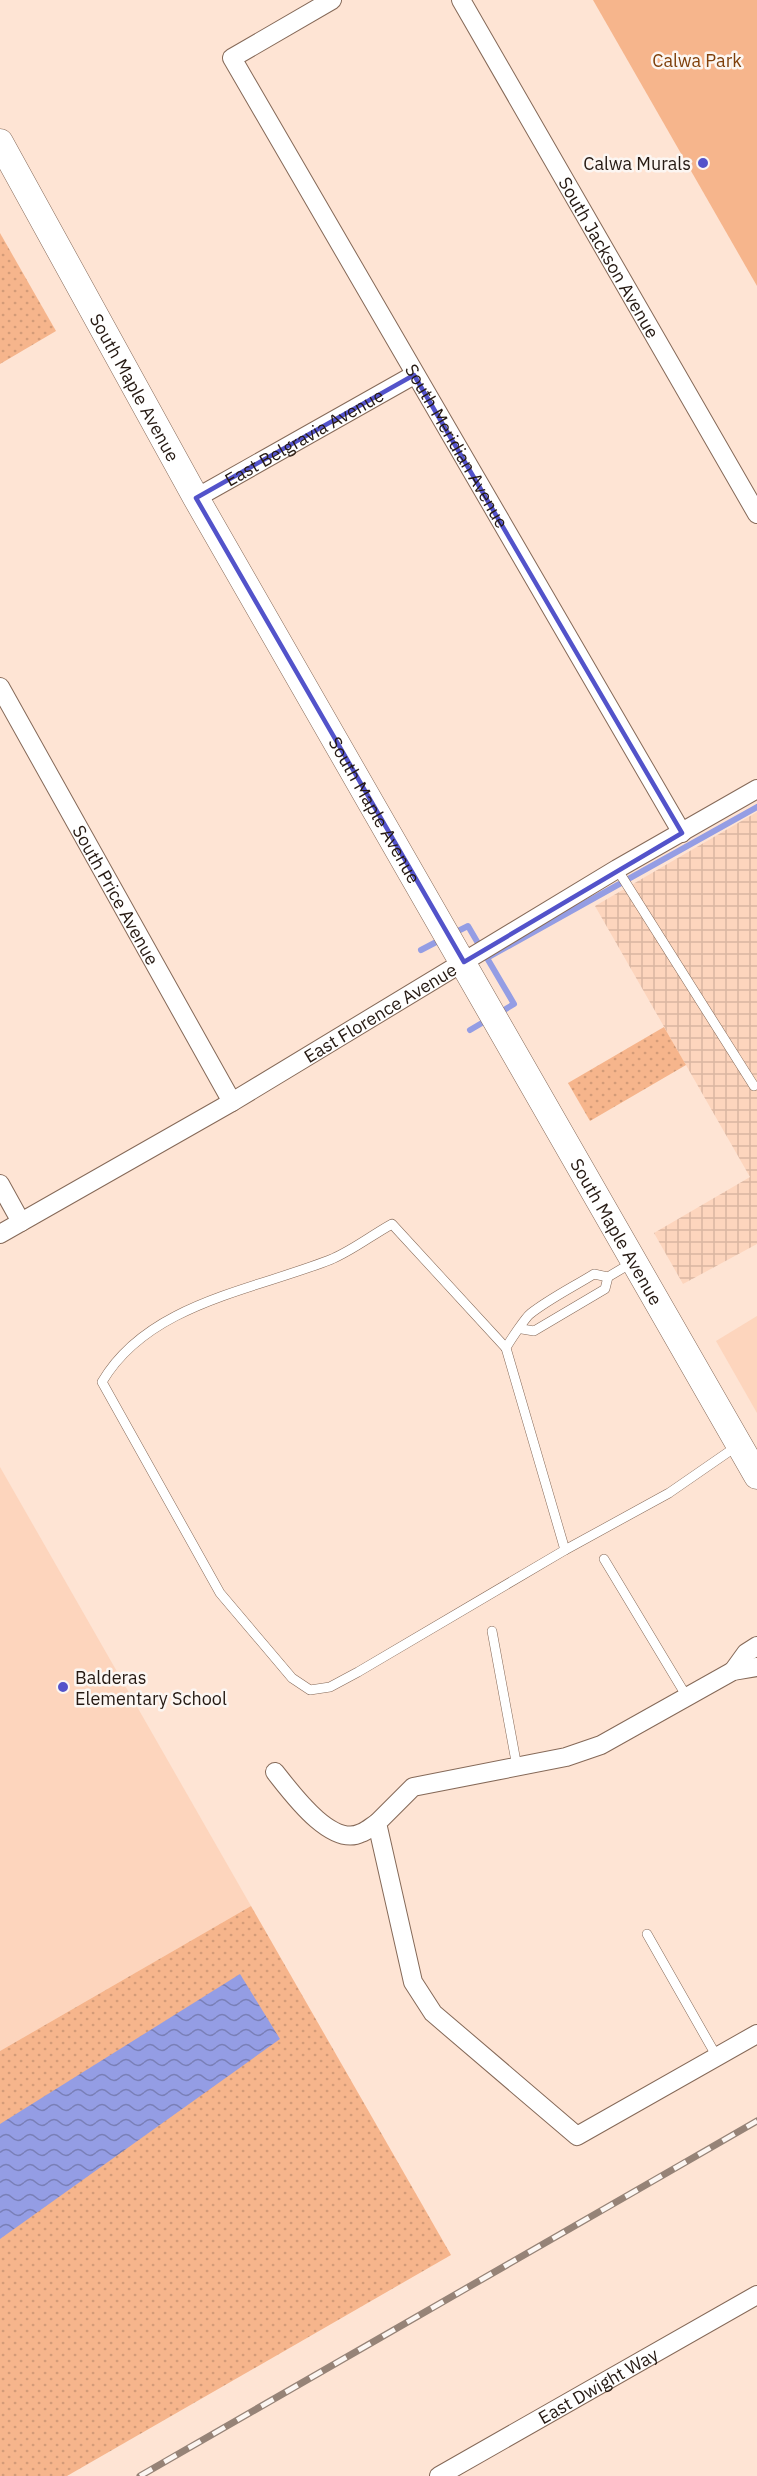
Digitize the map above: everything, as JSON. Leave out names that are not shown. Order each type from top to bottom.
[{"type":"main road","name":"South Maple Avenue","points":[[0,142],[196,498],[757,1476]]},
{"type":"street","name":"South Jackson Avenue","points":[[461,0],[757,514]]},
{"type":"street","name":"South Meridian Avenue","points":[[320,3],[232,58],[682,833]]},
{"type":"street","name":"East Belgravia Avenue","points":[[196,498],[414,375]]},
{"type":"street","name":"South Price Avenue","points":[[0,687],[232,1102]]},
{"type":"street","name":"East Florence Avenue","points":[[0,1234],[232,1102],[617,869],[757,789]]},
{"type":"street","points":[[0,1184],[21,1222]]},
{"type":"street","points":[[734,1671],[746,1653],[757,1646]]},
{"type":"street","points":[[275,1772],[306,1810],[326,1827],[345,1835],[360,1834],[377,1823],[413,1787],[566,1757],[601,1745],[734,1671],[757,1667]]},
{"type":"street","points":[[377,1823],[413,1982],[433,2013],[577,2136],[757,2034]]},
{"type":"street","name":"East Dwight Way","points":[[439,2476],[757,2295]]},
{"type":"lane","points":[[617,869],[754,1086]]},
{"type":"lane","points":[[565,1550],[506,1348],[392,1224],[334,1258],[187,1309],[141,1340],[112,1365],[102,1382],[220,1593],[292,1678],[310,1690],[330,1687],[358,1672],[565,1550],[669,1493],[739,1444]]},
{"type":"lane","points":[[522,1329],[527,1316],[594,1275],[608,1277],[633,1262]]},
{"type":"lane","points":[[506,1348],[514,1333],[522,1329],[534,1331],[605,1289],[608,1277]]},
{"type":"lane","points":[[604,1559],[687,1697]]},
{"type":"lane","points":[[492,1631],[517,1767]]},
{"type":"lane","points":[[647,1934],[717,2056]]},
{"type":"highlighted area","points":[[414,375],[682,833],[464,962],[196,498]]},
{"type":"shaded area","points":[[757,812],[757,1244],[683,1284],[654,1233],[750,1177],[595,906]]},
{"type":"shaded area","points":[[757,1316],[757,1413],[716,1341]]},
{"type":"shaded area","name":"Balderas Elementary School","points":[[0,1467],[251,1906],[0,2051]]},
{"type":"green space","name":"Calwa Park","points":[[593,0],[757,0],[757,286]]},
{"type":"green space","points":[[0,233],[56,331],[0,364]]},
{"type":"green space","points":[[664,1027],[686,1065],[590,1121],[568,1083]]},
{"type":"green space","points":[[251,1906],[451,2255],[67,2476],[0,2476],[0,2051]]},
{"type":"water","points":[[240,1974],[280,2039],[0,2239],[0,2124]]},
{"type":"waterway","points":[[499,1013],[514,1004],[487,958],[757,807]]},
{"type":"waterway","points":[[454,933],[468,926],[482,950]]},
{"type":"waterway","points":[[421,950],[442,939]]},
{"type":"waterway","points":[[470,1030],[487,1020]]},
{"type":"railway","points":[[140,2476],[757,2121]]},
{"type":"place","name":"Calwa Murals","points":[[703,163]]},
{"type":"place","name":"Balderas Elementary School","points":[[63,1687]]}]
